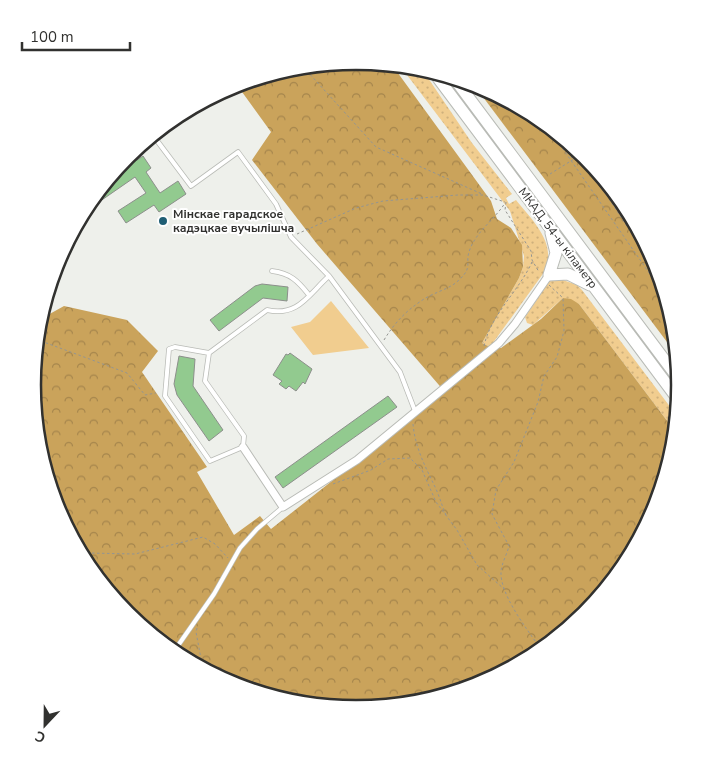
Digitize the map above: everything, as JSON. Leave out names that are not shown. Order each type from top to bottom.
[{"type":"highway","name":"МКАД, 54-ы кіламетр","points":[[441,82],[671,390]]},
{"type":"highway","name":"МКАД, 54-ы кіламетр","points":[[461,88],[670,368]]},
{"type":"highway","points":[[550,227],[556,252],[547,278],[568,274],[595,288]]},
{"type":"street","points":[[243,447],[283,507],[357,460],[482,357],[508,333],[547,278]]},
{"type":"lane","points":[[157,141],[191,186],[238,152],[276,204],[291,237],[329,276],[400,372],[413,413]]},
{"type":"lane","points":[[272,270],[286,272],[297,280],[309,295]]},
{"type":"lane","points":[[209,352],[205,381],[244,436],[243,447],[210,461],[166,396],[169,349],[175,347],[209,352],[267,310],[279,313],[293,310],[329,276]]},
{"type":"lane","points":[[178,645],[214,594],[232,562],[249,538],[283,507]]},
{"type":"path","points":[[310,74],[376,147],[483,195],[506,202]]},
{"type":"path","points":[[561,146],[651,275]]},
{"type":"path","points":[[571,154],[572,160]]},
{"type":"path","points":[[550,174],[575,158]]},
{"type":"path","points":[[291,237],[356,208],[383,201],[423,196],[483,195]]},
{"type":"path","points":[[506,202],[505,210],[531,251],[533,261],[563,298],[564,331],[557,357],[544,376],[538,402],[514,462],[496,490],[492,514],[509,546],[501,572],[505,590],[523,624],[537,643]]},
{"type":"path","points":[[380,345],[396,321],[424,299],[457,282],[468,270],[470,250],[506,202]]},
{"type":"path","points":[[613,203],[629,229]]},
{"type":"path","points":[[482,357],[486,338],[508,299],[524,281],[533,261]]},
{"type":"path","points":[[44,342],[128,373],[145,395],[156,392]]},
{"type":"path","points":[[413,413],[414,440],[422,453],[427,474],[436,489],[448,518]]},
{"type":"path","points":[[325,487],[371,470],[388,460],[410,458],[422,470],[436,502],[478,565],[505,590]]},
{"type":"path","points":[[90,553],[135,554],[203,537],[215,544],[222,554],[232,562]]},
{"type":"path","points":[[199,624],[196,632],[201,659]]},
{"type":"shaded area","points":[[407,74],[429,79],[472,143],[512,194],[506,198],[509,204],[516,200],[536,224],[546,242],[548,261],[545,271],[490,347],[482,343],[519,278],[523,267],[524,256],[510,211]]},
{"type":"shaded area","points":[[560,279],[577,285],[582,290],[670,407],[668,422],[579,304],[563,298],[533,325],[527,323],[525,317],[550,280]]},
{"type":"shaded area","points":[[331,301],[369,348],[313,355],[291,327],[310,322]]},
{"type":"green space","points":[[356,70],[398,73],[491,201],[497,219],[511,228],[522,245],[523,267],[519,278],[482,343],[490,347],[501,348],[541,319],[563,298],[571,299],[579,304],[668,422],[660,466],[647,505],[629,542],[606,577],[579,608],[548,635],[513,658],[457,683],[417,694],[397,697],[356,700],[335,699],[295,694],[275,689],[236,676],[217,667],[199,658],[164,635],[119,593],[83,542],[58,486],[47,446],[41,385],[44,344],[49,314],[64,306],[127,320],[158,351],[142,372],[207,467],[197,472],[234,535],[260,516],[271,529],[445,392],[317,244],[252,160],[271,132],[242,92],[275,81],[315,73]]},
{"type":"green space","points":[[483,97],[513,112],[548,135],[579,162],[606,193],[629,228],[647,265],[660,304],[668,343]]},
{"type":"building","name":"Мінскае гарадское кадэцкае вучылішча","points":[[143,156],[151,168],[146,172],[160,193],[178,181],[186,194],[159,212],[154,205],[126,223],[118,211],[146,193],[135,177],[100,201],[133,162]]},
{"type":"building","points":[[262,284],[288,287],[287,301],[263,298],[219,331],[210,320],[255,286]]},
{"type":"building","points":[[290,353],[312,369],[305,384],[303,382],[296,391],[289,386],[286,389],[279,384],[282,381],[273,375],[286,354]]},
{"type":"building","points":[[179,356],[195,359],[193,386],[223,430],[209,441],[177,395],[174,384]]},
{"type":"building","points":[[388,396],[397,407],[283,488],[275,477]]},
{"type":"place","name":"Мінскае гарадское кадэцкае вучылішча","points":[[163,221]]}]
